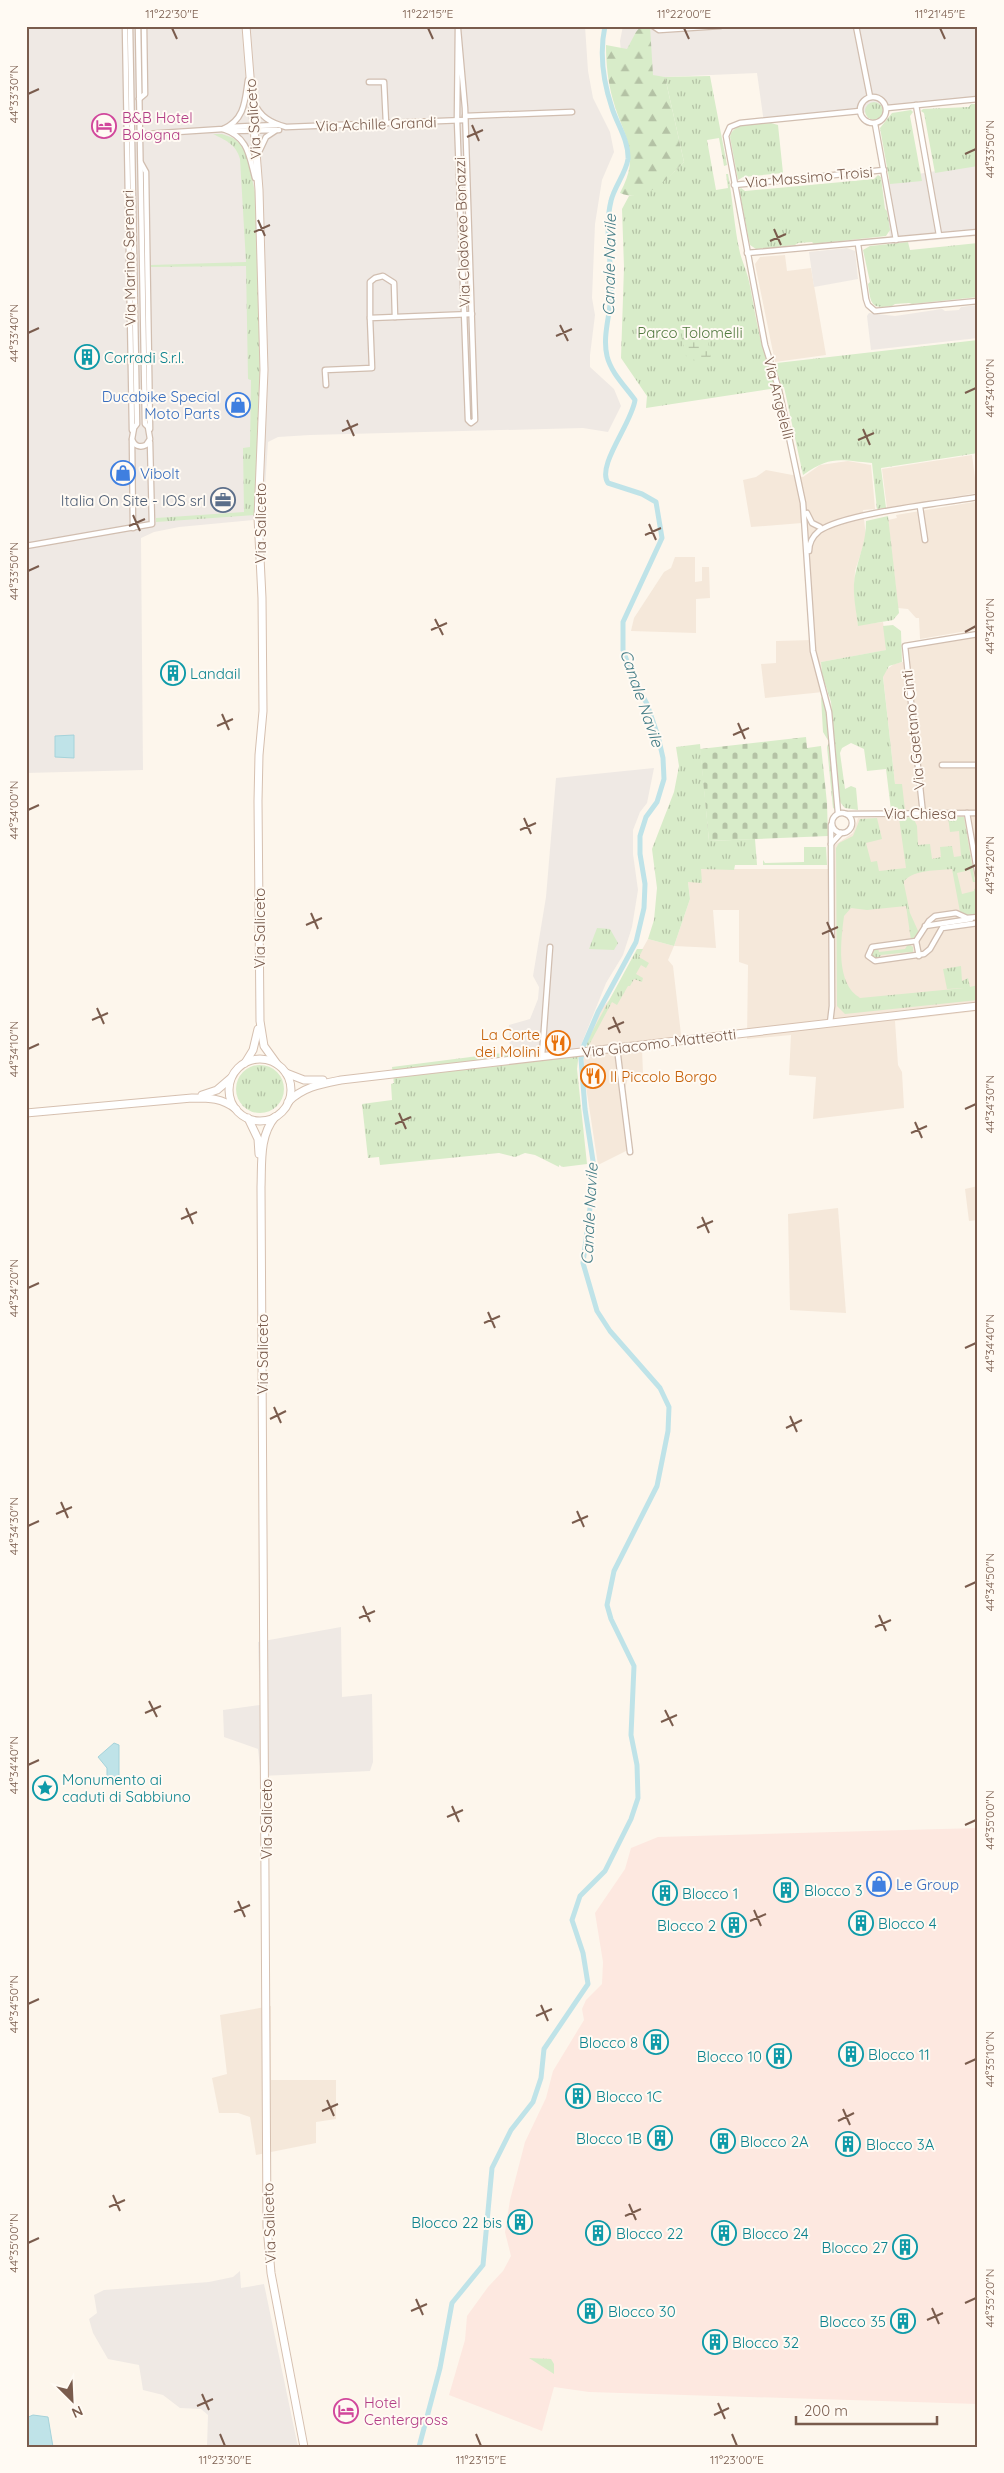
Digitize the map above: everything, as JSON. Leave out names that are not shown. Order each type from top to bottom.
[{"type":"main road","name":"Via Saliceto","points":[[246,26],[259,190],[264,370],[258,518],[262,598],[263,711],[259,755],[258,801],[260,1021],[264,1046],[286,1073]]},
{"type":"main road","name":"Via Giacomo Matteotti","points":[[286,1073],[304,1080],[341,1080],[977,1007]]},
{"type":"main road","name":"Via Saliceto","points":[[233,1076],[254,1050],[260,1021]]},
{"type":"main road","points":[[245,1063],[262,1059],[277,1064]]},
{"type":"main road","points":[[286,1073],[291,1090],[288,1102]]},
{"type":"main road","points":[[192,1098],[217,1090],[233,1076]]},
{"type":"main road","points":[[233,1076],[229,1093],[236,1109]]},
{"type":"main road","name":"Via Giacomo Matteotti","points":[[288,1102],[299,1092],[308,1088],[341,1080]]},
{"type":"main road","points":[[26,1113],[192,1098],[214,1098],[227,1102],[236,1109]]},
{"type":"main road","name":"Via Saliceto","points":[[261,1187],[264,1136],[269,1124],[288,1102]]},
{"type":"main road","name":"Via Saliceto","points":[[236,1109],[248,1118],[258,1139],[261,1187],[267,2226],[270,2273],[304,2447]]},
{"type":"main road","points":[[248,1118],[266,1120],[275,1117]]},
{"type":"street","name":"Via Marino Serenari","points":[[125,26],[132,134],[137,424],[134,428],[132,439]]},
{"type":"street","name":"Via Marino Serenari","points":[[128,66],[130,26]]},
{"type":"street","points":[[653,26],[659,30],[720,26]]},
{"type":"street","points":[[856,26],[870,97]]},
{"type":"street","name":"Via Marino Serenari","points":[[141,27],[141,68],[145,94],[139,99],[145,424],[148,427],[150,439]]},
{"type":"street","name":"Via Clodoveo Bonazzi","points":[[458,27],[465,118],[472,314],[475,420],[471,423],[468,420],[457,120],[458,27]]},
{"type":"street","points":[[229,129],[243,110],[249,66]]},
{"type":"street","points":[[369,82],[384,82],[386,123]]},
{"type":"street","name":"Via Achille Grandi","points":[[252,96],[261,115],[279,128]]},
{"type":"street","points":[[870,97],[879,98],[886,108],[885,118],[875,124],[866,122],[860,111],[862,104],[870,97]]},
{"type":"street","points":[[886,108],[978,99]]},
{"type":"street","name":"Via Marino Serenari","points":[[129,102],[126,136],[133,528],[152,524],[146,172],[140,162]]},
{"type":"street","points":[[916,106],[939,236]]},
{"type":"street","name":"Via Angelelli","points":[[843,813],[838,802],[829,712],[814,661],[807,582],[806,529],[801,493],[779,390],[765,345],[726,136],[733,124],[860,111]]},
{"type":"street","points":[[465,118],[572,112]]},
{"type":"street","name":"Via Achille Grandi","points":[[254,129],[457,120],[465,118]]},
{"type":"street","points":[[875,124],[896,240]]},
{"type":"street","points":[[256,158],[266,137],[279,128]]},
{"type":"street","points":[[126,136],[132,134],[223,129],[254,129]]},
{"type":"street","points":[[229,129],[247,145],[259,190]]},
{"type":"street","name":"Via Massimo Troisi","points":[[734,185],[884,170]]},
{"type":"street","points":[[747,253],[978,232]]},
{"type":"street","points":[[858,244],[866,299],[868,305],[876,311],[978,302]]},
{"type":"street","points":[[326,385],[326,370],[372,368],[370,282],[375,278],[383,276],[394,283],[395,317]]},
{"type":"street","name":"Via Clodoveo Bonazzi","points":[[370,318],[472,314]]},
{"type":"street","points":[[137,424],[145,424]]},
{"type":"street","points":[[132,439],[135,444],[141,446],[146,445],[150,439]]},
{"type":"street","points":[[801,493],[805,501],[807,517],[812,523],[822,528]]},
{"type":"street","points":[[806,529],[822,528],[860,517],[978,497]]},
{"type":"street","points":[[920,507],[926,540]]},
{"type":"street","points":[[26,546],[133,528]]},
{"type":"street","points":[[807,582],[809,545],[822,528]]},
{"type":"street","name":"Via Gaetano Cinti","points":[[923,814],[905,646],[978,634]]},
{"type":"street","points":[[942,765],[978,765]]},
{"type":"street","points":[[830,1023],[832,1006],[831,844],[831,825],[833,817],[843,813],[852,821],[850,830],[841,833],[831,844]]},
{"type":"street","name":"Via Chiesa","points":[[843,813],[978,813]]},
{"type":"street","points":[[967,813],[978,876]]},
{"type":"street","name":"Via Chiesa","points":[[852,821],[863,814]]},
{"type":"street","points":[[831,825],[835,831],[841,833]]},
{"type":"street","points":[[971,919],[959,913],[939,915],[931,918],[928,926],[916,941],[872,948],[868,956],[875,961],[920,956],[928,951],[943,927],[978,923]]},
{"type":"street","points":[[928,926],[978,917]]},
{"type":"street","points":[[928,926],[936,928],[938,933]]},
{"type":"street","points":[[916,941],[920,956]]},
{"type":"street","points":[[542,1056],[550,947]]},
{"type":"street","points":[[832,1006],[839,1022]]},
{"type":"street","points":[[617,1048],[630,1152]]},
{"type":"shaded area","points":[[26,26],[585,26],[588,71],[593,98],[610,132],[614,152],[602,180],[595,224],[592,298],[595,315],[590,355],[590,367],[614,389],[621,406],[608,432],[583,428],[310,435],[278,437],[268,442],[263,519],[179,527],[154,532],[141,538],[143,770],[26,773]]},
{"type":"shaded area","points":[[623,26],[978,26],[978,101],[764,123],[757,73],[655,76],[641,68],[622,62],[620,41]]},
{"type":"shaded area","points":[[978,164],[978,236],[891,244],[882,180]]},
{"type":"shaded area","points":[[847,248],[855,251],[858,279],[814,287],[809,252]]},
{"type":"shaded area","points":[[785,255],[787,271],[811,268],[826,355],[775,362],[755,264],[760,257]]},
{"type":"shaded area","points":[[978,305],[978,338],[871,350],[867,316],[869,313],[895,316],[942,309],[945,311],[959,310],[961,307]]},
{"type":"shaded area","points":[[972,455],[977,493],[887,508],[882,469]]},
{"type":"shaded area","points":[[848,461],[871,465],[875,509],[863,510],[866,537],[855,571],[854,592],[858,625],[883,622],[887,650],[821,662],[823,692],[765,698],[761,664],[776,663],[776,641],[813,640],[802,523],[751,527],[743,480],[756,477],[766,470],[803,477],[820,465]]},
{"type":"shaded area","points":[[976,503],[978,513],[978,629],[920,639],[919,618],[916,618],[908,609],[898,608],[888,520],[897,518],[896,515]]},
{"type":"shaded area","points":[[675,557],[695,557],[695,582],[702,581],[702,567],[709,567],[710,598],[696,599],[696,633],[631,631],[634,618],[664,572],[671,568]]},
{"type":"shaded area","points":[[978,636],[978,1011],[895,1021],[898,1065],[902,1072],[904,1108],[813,1119],[816,1077],[789,1075],[791,1035],[747,1039],[748,965],[739,962],[739,910],[713,910],[716,948],[674,946],[690,899],[688,882],[701,869],[834,869],[835,845],[853,833],[858,818],[899,817],[898,808],[905,810],[895,784],[883,676],[885,671],[894,664],[907,661],[906,648]]},
{"type":"shaded area","points":[[654,768],[647,803],[640,812],[633,830],[633,854],[638,890],[632,927],[623,955],[606,983],[579,1050],[518,1059],[510,1052],[509,1025],[530,1019],[538,999],[539,987],[533,976],[546,897],[556,778]]},
{"type":"shaded area","points":[[648,939],[674,946],[668,960],[673,966],[682,1043],[642,1049],[643,1073],[628,1078],[625,1089],[632,1148],[598,1165],[583,1067],[592,1028],[602,1008],[621,987]]},
{"type":"shaded area","points":[[978,1186],[978,1220],[969,1221],[965,1189]]},
{"type":"shaded area","points":[[838,1208],[846,1313],[790,1310],[788,1214]]},
{"type":"shaded area","points":[[341,1627],[342,1697],[372,1694],[373,1762],[370,1771],[261,1776],[258,1749],[224,1737],[223,1710],[260,1705],[258,1642]]},
{"type":"shaded area","points":[[978,1828],[978,2404],[589,2392],[554,2387],[542,2431],[449,2395],[465,2340],[467,2316],[488,2287],[503,2271],[511,2256],[505,2232],[510,2200],[525,2142],[546,2098],[553,2071],[584,2020],[582,2009],[586,2000],[602,1984],[603,1962],[595,1913],[625,1869],[631,1848],[658,1837]]},
{"type":"shaded area","points":[[271,2006],[271,2080],[336,2080],[336,2119],[316,2122],[316,2143],[256,2155],[250,2117],[238,2113],[219,2113],[212,2078],[227,2074],[220,2015]]},
{"type":"shaded area","points":[[240,2271],[241,2288],[264,2284],[298,2447],[207,2447],[208,2415],[201,2409],[180,2408],[163,2395],[143,2390],[139,2365],[108,2359],[93,2333],[89,2319],[97,2313],[94,2295],[104,2290],[209,2282],[233,2277]]},
{"type":"green space","points":[[641,26],[650,26],[653,75],[665,77],[684,162],[655,188],[647,193],[630,196],[620,193],[630,167],[630,155],[611,93],[606,45],[627,49]]},
{"type":"green space","name":"Parco Tolomelli","points":[[710,76],[727,165],[724,166],[719,138],[707,140],[716,190],[728,188],[726,174],[728,174],[740,253],[749,282],[768,364],[978,340],[978,453],[881,468],[886,508],[877,509],[872,463],[836,460],[821,464],[803,475],[784,387],[646,408],[647,396],[621,358],[624,267],[622,209],[629,196],[646,192],[653,188],[684,162],[665,77]]},
{"type":"green space","points":[[874,102],[880,105],[883,111],[880,117],[874,120],[868,117],[865,111],[868,105]]},
{"type":"green space","points":[[971,104],[978,104],[978,166],[935,173],[924,113],[921,111],[923,109],[969,107]]},
{"type":"green space","points":[[911,110],[913,112],[910,116],[922,181],[890,184],[880,128],[892,113]]},
{"type":"green space","points":[[771,123],[778,125],[783,173],[743,177],[738,180],[730,137],[732,132],[736,128],[747,124]]},
{"type":"green space","points":[[213,134],[222,134],[233,138],[243,146],[247,155],[256,197],[261,365],[255,515],[156,522],[156,518],[244,512],[243,448],[250,447],[251,380],[248,379],[246,266],[151,267],[151,265],[246,262],[240,159],[233,146]]},
{"type":"green space","points":[[878,175],[881,177],[890,230],[886,236],[814,244],[812,242],[798,243],[795,245],[756,249],[750,245],[739,190],[741,188],[745,191],[874,179]]},
{"type":"green space","points":[[908,242],[910,250],[978,243],[978,297],[895,304],[885,307],[873,304],[870,297],[868,284],[870,282],[863,250],[870,246]]},
{"type":"green space","points":[[704,326],[711,355],[710,358],[695,361],[686,356],[680,331]]},
{"type":"green space","points":[[888,516],[899,613],[893,620],[858,626],[854,585],[864,541],[866,521]]},
{"type":"green space","points":[[893,625],[901,631],[902,662],[889,666],[883,677],[895,784],[902,784],[905,810],[893,808],[891,810],[886,769],[867,771],[864,749],[851,743],[842,748],[840,753],[845,789],[851,786],[856,788],[858,810],[845,808],[840,802],[831,702],[822,674],[821,662],[886,650],[883,626]]},
{"type":"green space","points":[[821,697],[824,703],[829,732],[836,810],[833,808],[827,747],[829,742],[823,732]]},
{"type":"green space","points":[[806,737],[807,748],[821,746],[827,803],[828,836],[709,841],[700,749]]},
{"type":"green space","points":[[700,744],[709,841],[755,839],[757,865],[735,865],[734,870],[701,869],[702,883],[688,882],[690,899],[674,946],[648,939],[654,920],[657,888],[652,849],[674,792],[679,766],[676,747]]},
{"type":"green space","points":[[913,817],[917,826],[918,845],[930,844],[932,859],[941,857],[940,847],[952,846],[954,857],[961,856],[959,831],[950,832],[948,817],[964,817],[975,882],[973,882],[970,870],[957,873],[962,894],[974,891],[977,888],[978,916],[968,917],[960,912],[952,869],[914,874],[904,881],[904,884],[910,913],[919,933],[911,940],[906,906],[867,910],[851,908],[844,916],[841,949],[843,972],[852,991],[860,998],[964,988],[947,989],[943,969],[961,966],[962,981],[968,978],[970,987],[978,985],[978,1000],[845,1014],[837,1006],[836,848],[839,843],[853,836],[860,819],[877,818],[882,839],[866,843],[871,862],[877,861],[879,871],[906,868],[899,818]]},
{"type":"green space","points":[[804,847],[826,847],[827,865],[763,865],[763,860],[765,863],[804,862]]},
{"type":"green space","points":[[597,928],[610,929],[618,943],[614,950],[589,949]]},
{"type":"green space","points":[[908,944],[913,947],[913,954],[910,952],[881,955],[878,959],[874,959],[871,955],[873,949],[878,948],[879,952],[905,949]]},
{"type":"green space","points":[[637,949],[643,949],[639,957],[649,963],[646,968],[641,965],[636,974],[643,978],[642,982],[634,979],[617,1005],[612,1002],[588,1047],[586,1043]]},
{"type":"green space","points":[[510,1052],[518,1059],[579,1052],[577,1069],[587,1164],[563,1167],[559,1165],[559,1167],[535,1155],[525,1153],[515,1157],[499,1153],[380,1165],[379,1157],[368,1158],[362,1104],[392,1100],[391,1084],[394,1083],[392,1067]]},
{"type":"green space","points":[[255,1065],[265,1065],[277,1072],[284,1084],[284,1094],[277,1106],[265,1113],[255,1113],[247,1109],[240,1102],[236,1094],[236,1084],[240,1076],[247,1069]]},
{"type":"green space","points":[[529,2358],[551,2359],[554,2364],[554,2374]]},
{"type":"water","points":[[74,735],[74,758],[55,757],[55,736]]},
{"type":"water","points":[[114,1743],[119,1745],[119,1780],[107,1780],[107,1768],[98,1757]]},
{"type":"water","points":[[33,2415],[48,2417],[53,2447],[26,2447],[26,2418]]},
{"type":"waterway","name":"Canale Navile","points":[[419,2447],[440,2368],[452,2303],[483,2265],[492,2168],[511,2130],[533,2102],[541,2078],[544,2049],[588,1984],[583,1953],[572,1920],[580,1896],[605,1871],[631,1819],[638,1798],[637,1765],[631,1735],[634,1666],[611,1619],[607,1605],[614,1571],[657,1486],[668,1431],[669,1407],[660,1388],[610,1331],[597,1311],[583,1263],[590,1208],[593,1161],[585,1109],[581,1059],[583,1047],[598,1012],[636,942],[644,908],[645,884],[640,854],[640,836],[646,817],[657,802],[664,779],[663,758],[658,736],[647,704],[634,680],[623,650],[623,622],[662,538],[656,502],[642,494],[608,483],[606,475],[610,455],[628,420],[635,400],[612,368],[606,348],[611,292],[608,234],[609,212],[613,196],[625,170],[628,152],[612,108],[604,78],[602,47],[605,26]]},
{"type":"place","name":"B&B Hotel Bologna","points":[[104,126]]},
{"type":"place","name":"Corradi S.r.l.","points":[[87,357]]},
{"type":"place","name":"Ducabike Special Moto Parts","points":[[238,405]]},
{"type":"place","name":"Vibolt","points":[[123,473]]},
{"type":"place","name":"Italia On Site - IOS srl","points":[[223,500]]},
{"type":"place","name":"Landail","points":[[173,673]]},
{"type":"place","name":"La Corte dei Molini","points":[[558,1043]]},
{"type":"place","name":"Il Piccolo Borgo","points":[[593,1076]]},
{"type":"place","name":"Monumento ai caduti di Sabbiuno","points":[[45,1788]]},
{"type":"place","name":"Le Group","points":[[879,1884]]},
{"type":"place","name":"Blocco 3","points":[[786,1890]]},
{"type":"place","name":"Blocco 1","points":[[665,1893]]},
{"type":"place","name":"Blocco 4","points":[[861,1923]]},
{"type":"place","name":"Blocco 2","points":[[734,1925]]},
{"type":"place","name":"Blocco 8","points":[[656,2042]]},
{"type":"place","name":"Blocco 11","points":[[851,2054]]},
{"type":"place","name":"Blocco 10","points":[[779,2056]]},
{"type":"place","name":"Blocco 1C","points":[[578,2096]]},
{"type":"place","name":"Blocco 1B","points":[[660,2138]]},
{"type":"place","name":"Blocco 2A","points":[[723,2141]]},
{"type":"place","name":"Blocco 3A","points":[[848,2144]]},
{"type":"place","name":"Blocco 22 bis","points":[[520,2222]]},
{"type":"place","name":"Blocco 22","points":[[598,2233]]},
{"type":"place","name":"Blocco 24","points":[[724,2233]]},
{"type":"place","name":"Blocco 27","points":[[905,2247]]},
{"type":"place","name":"Blocco 30","points":[[590,2311]]},
{"type":"place","name":"Blocco 35","points":[[903,2321]]},
{"type":"place","name":"Blocco 32","points":[[715,2342]]},
{"type":"place","name":"Hotel Centergross","points":[[346,2411]]}]
